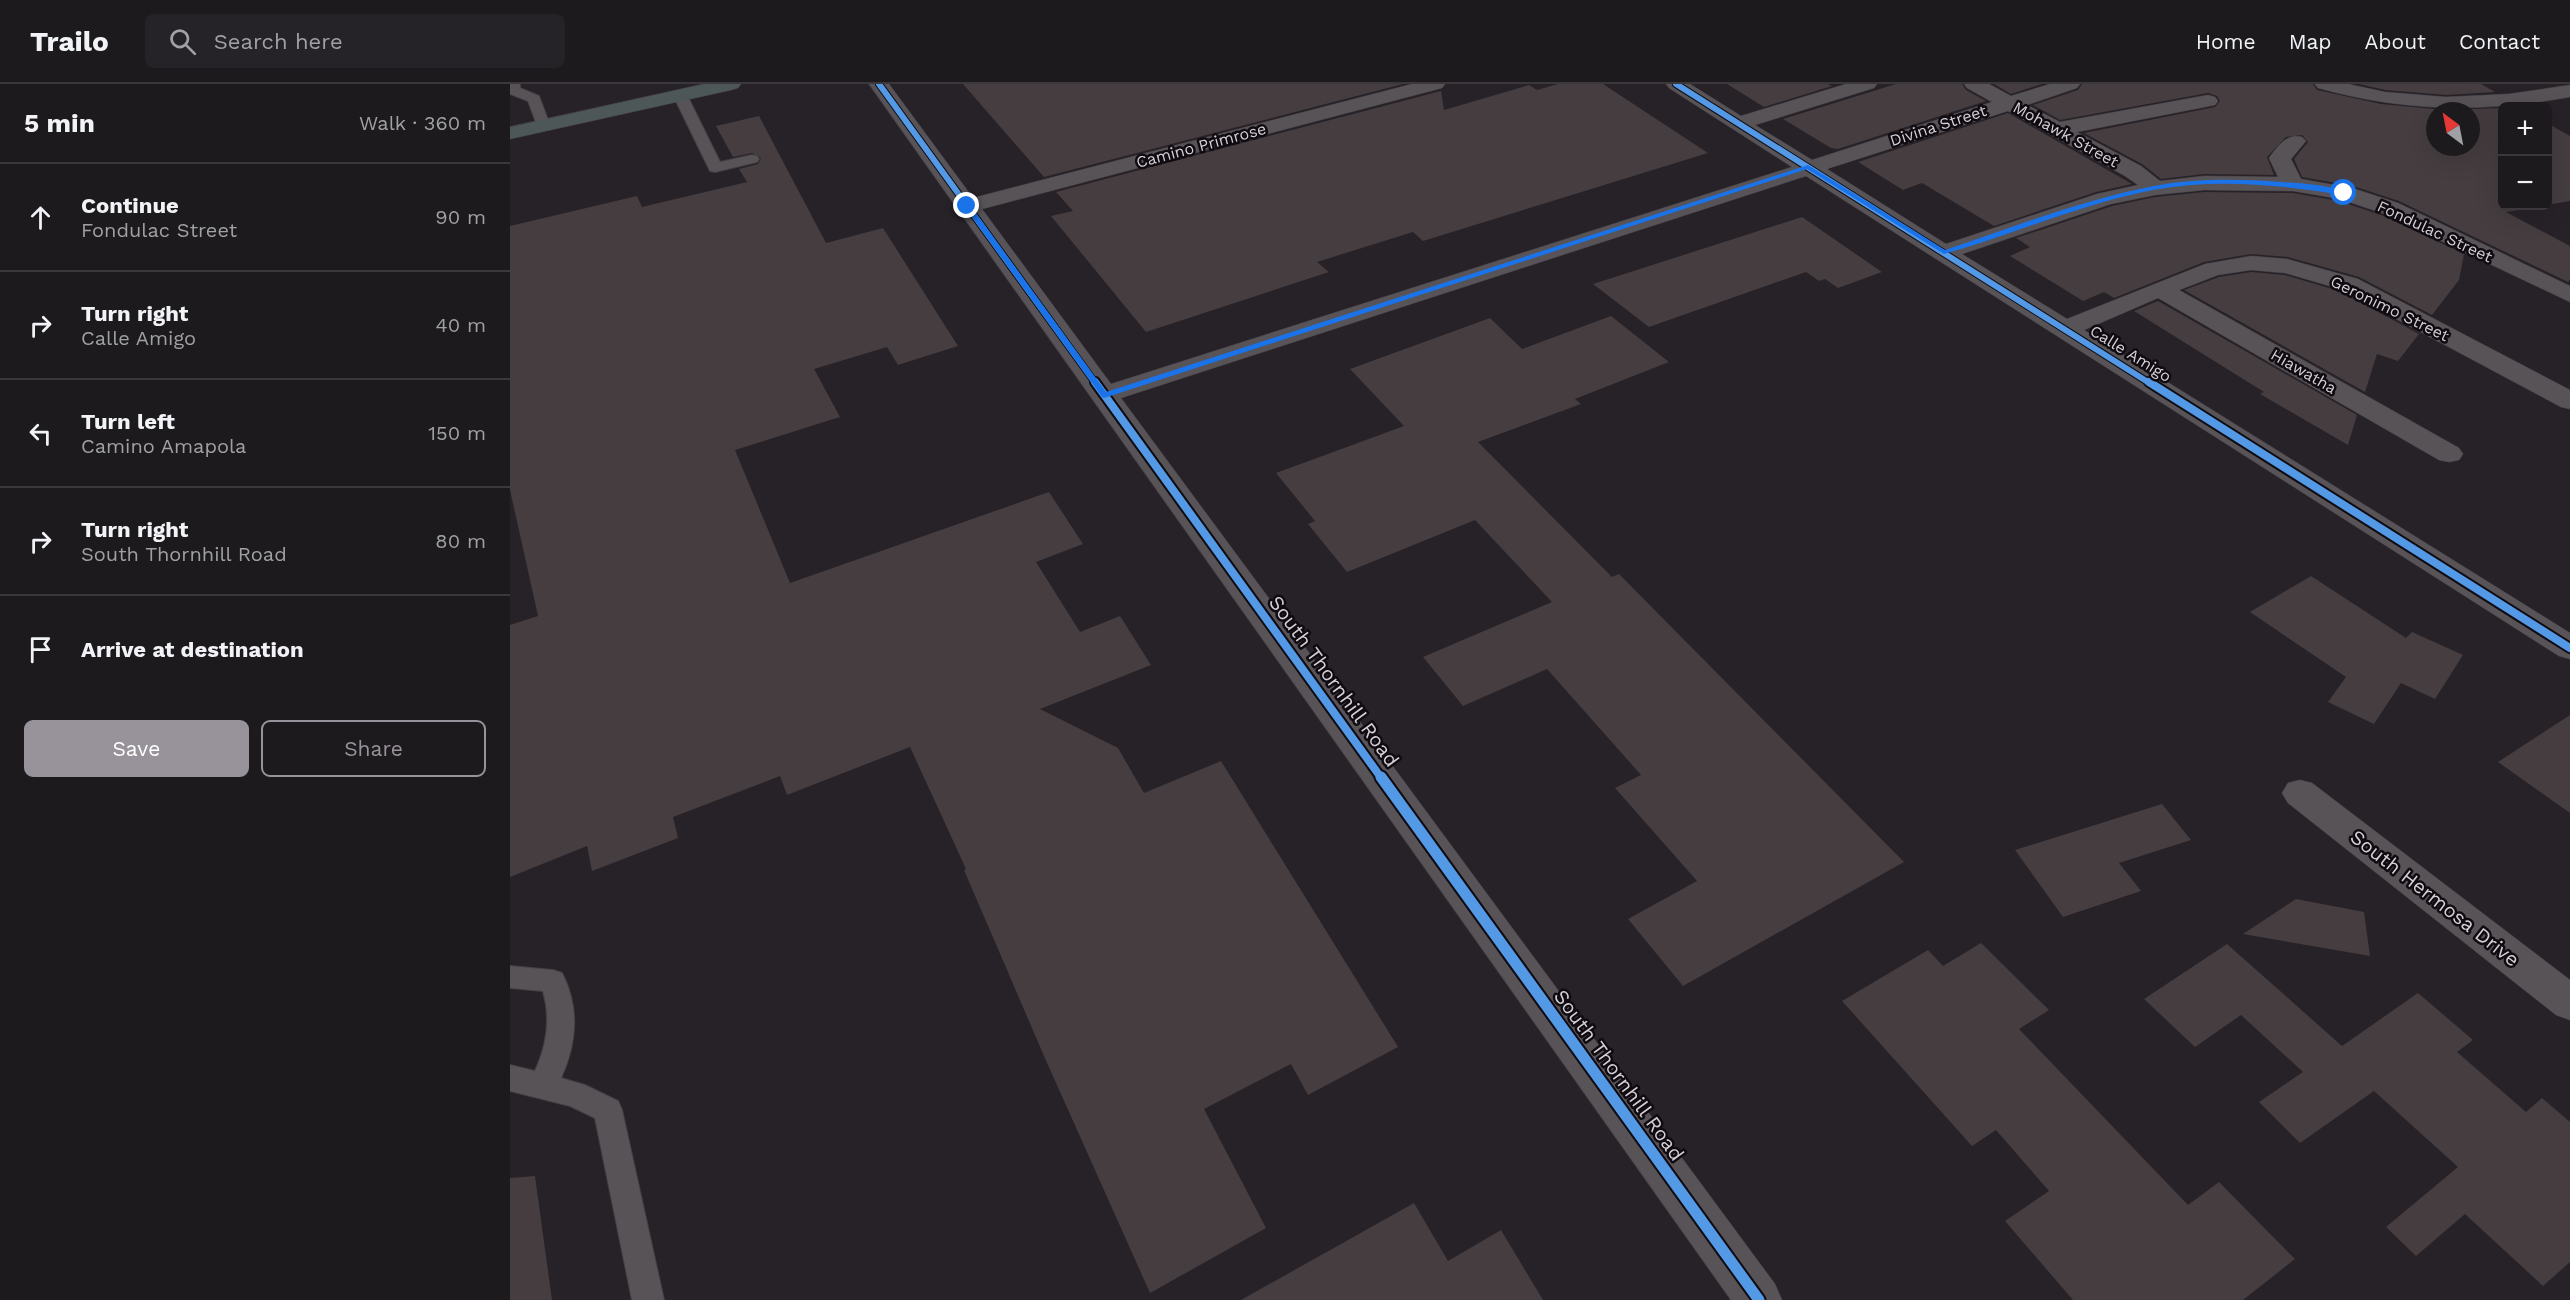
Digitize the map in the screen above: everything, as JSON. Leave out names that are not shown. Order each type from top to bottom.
[{"type":"main road","points":[[510,133],[731,84]]},
{"type":"street","name":"South Thornhill Road","points":[[879,84],[1759,1300]]},
{"type":"street","name":"Camino Primrose","points":[[967,206],[1435,84]]},
{"type":"street","name":"Calle Amigo","points":[[1678,84],[2570,648]]},
{"type":"street","points":[[1738,123],[1867,84]]},
{"type":"street","name":"Mohawk Street","points":[[1974,84],[2133,171],[2155,188]]},
{"type":"street","name":"Divina Street","points":[[1104,395],[2008,102],[2070,84]]},
{"type":"street","points":[[2325,84],[2362,96],[2426,104]]},
{"type":"street","points":[[2457,84],[2480,102],[2570,91]]},
{"type":"street","points":[[2058,129],[2208,101]]},
{"type":"street","points":[[2293,184],[2280,158],[2295,141]]},
{"type":"street","name":"Fondulac Street","points":[[1944,252],[2104,200],[2155,188],[2215,182],[2293,184],[2344,193],[2390,208],[2570,295]]},
{"type":"street","name":"Geronimo Street","points":[[2065,329],[2213,269],[2251,263],[2287,266],[2349,284],[2570,400]]},
{"type":"street","name":"Hiawatha","points":[[2159,289],[2449,453]]},
{"type":"street","name":"South Hermosa Drive","points":[[2300,793],[2570,1004]]},
{"type":"lane","points":[[513,84],[513,90],[534,99],[543,125]]},
{"type":"lane","points":[[534,99],[544,84]]},
{"type":"lane","points":[[680,95],[715,168],[752,159]]},
{"type":"lane","points":[[510,977],[553,981],[562,1006],[559,1053],[543,1085]]},
{"type":"lane","points":[[510,1078],[575,1094],[608,1110],[648,1300]]},
{"type":"building","points":[[963,84],[1403,84],[1044,177]]},
{"type":"building","points":[[1558,84],[1603,84],[1708,153],[1423,241],[1413,232],[1317,262],[1329,272],[1146,332],[1051,216],[1073,211],[1056,192],[1441,91],[1444,110],[1529,85],[1537,90]]},
{"type":"building","points":[[1727,84],[1828,84],[1832,86],[1764,107]]},
{"type":"building","points":[[1896,84],[1962,84],[1966,90],[1986,101],[1838,149],[1831,148],[1783,119]]},
{"type":"building","points":[[1994,84],[2042,84],[2011,94]]},
{"type":"building","points":[[2082,84],[2313,84],[2317,90],[2381,104],[2426,108],[2426,156],[2480,156],[2480,109],[2498,108],[2498,210],[2519,210],[2506,212],[2570,246],[2570,279],[2568,282],[2399,201],[2353,186],[2302,177],[2294,159],[2308,142],[2302,135],[2286,137],[2267,157],[2274,175],[2204,174],[2161,179],[2142,164],[2084,133],[2215,107],[2220,101],[2217,96],[2208,93],[2060,120],[2033,105],[2078,90]]},
{"type":"building","points":[[2359,84],[2481,84],[2495,92],[2446,95],[2385,90]]},
{"type":"building","points":[[2008,113],[2132,184],[2096,192],[1994,226],[1922,183],[1903,190],[1858,162]]},
{"type":"building","points":[[759,116],[826,243],[883,228],[958,346],[898,365],[887,347],[814,369],[840,417],[735,450],[790,583],[1049,492],[1083,544],[1036,562],[1080,632],[1120,616],[1151,665],[1040,709],[1118,748],[1144,793],[1221,761],[1398,1047],[1308,1095],[1291,1064],[1204,1109],[1266,1228],[1150,1293],[1044,1056],[964,870],[966,869],[910,747],[787,795],[780,776],[673,817],[678,838],[592,871],[587,846],[510,877],[510,625],[538,616],[510,490],[510,226],[637,196],[642,207],[747,182],[739,169],[758,164],[761,158],[752,153],[733,157],[716,126]]},
{"type":"building","points":[[2552,126],[2570,136],[2570,201],[2552,204]]},
{"type":"building","points":[[2204,192],[2293,193],[2339,201],[2381,215],[2464,254],[2459,280],[2432,315],[2359,277],[2288,257],[2251,254],[2204,262],[2114,298],[2104,292],[2083,301],[2010,256],[2030,247],[2016,238],[2112,206],[2155,197]]},
{"type":"building","points":[[1802,217],[1882,272],[1838,288],[1825,279],[1819,281],[1806,272],[1649,327],[1593,284]]},
{"type":"building","points":[[2251,272],[2285,275],[2339,291],[2419,334],[2398,361],[2377,354],[2365,392],[2184,290],[2219,277]]},
{"type":"building","points":[[2158,301],[2357,415],[2348,445],[2260,394],[2264,392],[2134,311]]},
{"type":"building","points":[[1611,316],[1669,362],[1575,399],[1581,404],[1478,442],[1612,577],[1619,574],[1904,862],[1683,986],[1628,919],[1697,881],[1615,788],[1641,775],[1547,669],[1463,706],[1423,657],[1552,602],[1475,520],[1347,572],[1308,524],[1315,521],[1276,473],[1404,426],[1350,369],[1490,318],[1522,349]]},
{"type":"building","points":[[2311,576],[2406,638],[2412,632],[2463,655],[2435,699],[2401,683],[2374,724],[2328,702],[2346,677],[2250,612]]},
{"type":"building","points":[[2570,715],[2570,813],[2498,762]]},
{"type":"building","points":[[2162,804],[2191,840],[2119,863],[2141,891],[2063,917],[2015,850]]},
{"type":"building","points":[[2296,899],[2364,912],[2370,956],[2243,934]]},
{"type":"building","points":[[1981,943],[2049,1010],[2019,1029],[2188,1205],[2219,1182],[2295,1259],[2243,1300],[2073,1300],[2005,1221],[2049,1191],[1996,1130],[1972,1146],[1842,1001],[1928,950],[1943,966]]},
{"type":"building","points":[[2227,944],[2342,1046],[2418,993],[2473,1040],[2457,1052],[2526,1112],[2542,1098],[2570,1122],[2570,1262],[2543,1286],[2465,1214],[2416,1256],[2386,1227],[2458,1167],[2374,1091],[2300,1143],[2259,1102],[2303,1072],[2241,1015],[2195,1047],[2144,999]]},
{"type":"building","points":[[535,1176],[552,1300],[510,1300],[510,1178]]},
{"type":"building","points":[[1414,1203],[1448,1261],[1501,1230],[1543,1300],[1241,1300]]},
{"type":"cycle path","points":[[879,84],[1759,1300]]},
{"type":"cycle path","points":[[1676,84],[2570,648]]},
{"type":"route","points":[[967,206],[1104,395],[1808,167],[1944,252],[2104,200],[2155,188],[2204,183],[2247,182],[2293,184],[2344,193]]}]
